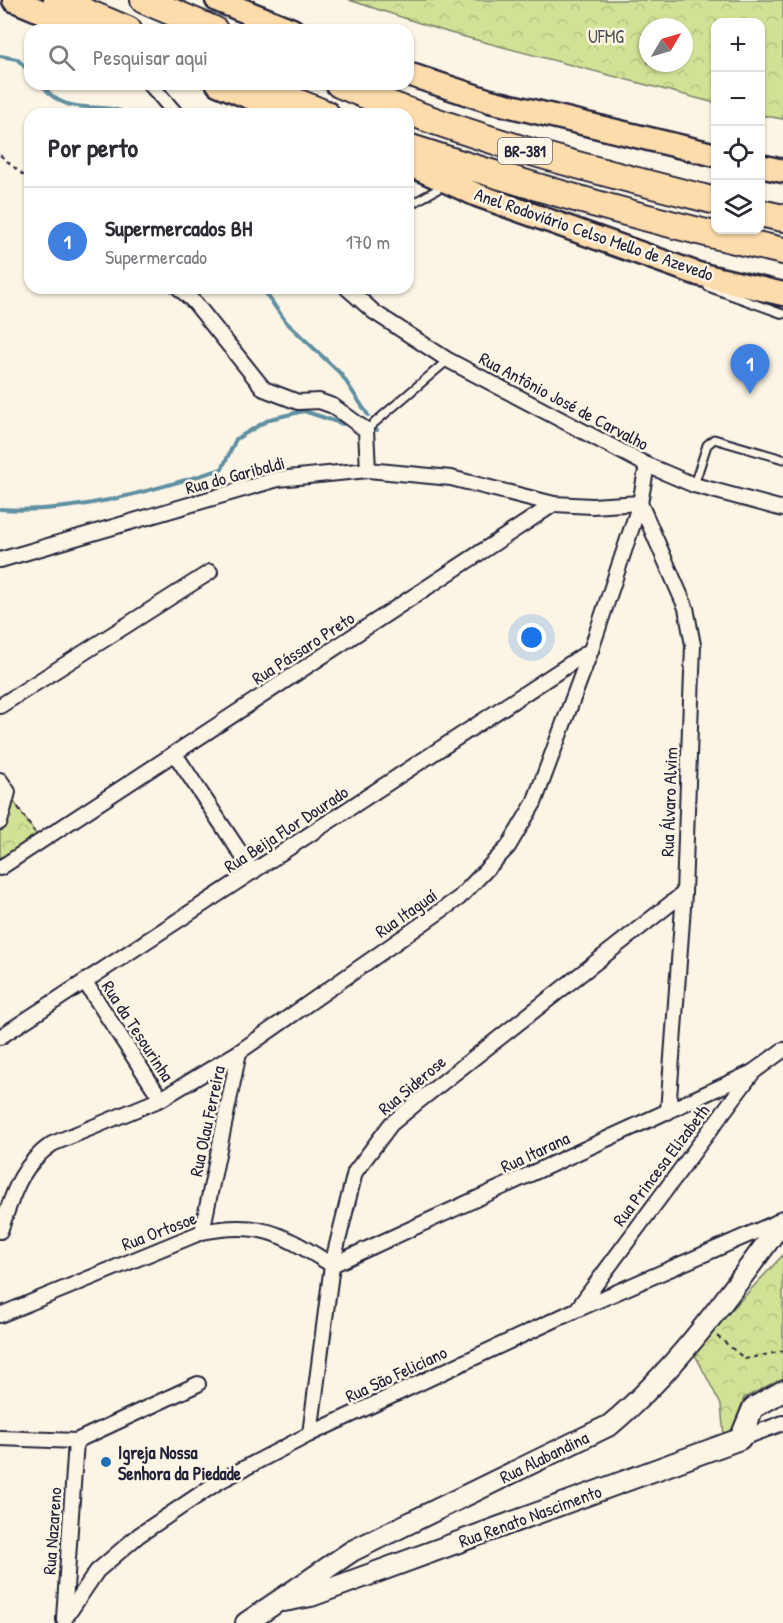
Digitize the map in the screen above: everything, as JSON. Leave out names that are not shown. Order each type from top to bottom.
[{"type":"highway","points":[[57,0],[114,24]]},
{"type":"highway","points":[[144,0],[200,24]]},
{"type":"highway","name":"BR-381","points":[[353,90],[394,108]]},
{"type":"highway","points":[[254,98],[299,108]]},
{"type":"highway","name":"BR-381","points":[[414,116],[546,158],[711,200]]},
{"type":"highway","name":"Anel Rodoviário Celso Mello de Azevedo","points":[[414,149],[556,195],[679,228],[783,251]]},
{"type":"highway","points":[[765,214],[783,218]]},
{"type":"main road","points":[[14,0],[72,24]]},
{"type":"main road","points":[[217,0],[277,24]]},
{"type":"main road","points":[[414,76],[490,101],[711,154]]},
{"type":"main road","points":[[233,90],[276,108]]},
{"type":"main road","points":[[765,166],[783,171]]},
{"type":"main road","name":"Anel Rodoviário Celso Mello de Azevedo","points":[[414,167],[477,195],[698,274],[783,294]]},
{"type":"street","points":[[155,90],[172,108]]},
{"type":"street","points":[[185,294],[195,303],[264,389],[298,402],[319,401],[333,406],[366,430],[368,470]]},
{"type":"street","name":"Rua Antônio José de Carvalho","points":[[354,294],[374,312],[448,360],[647,465],[694,485],[783,509]]},
{"type":"street","name":"Rua Itaguaí","points":[[0,1232],[16,1185],[29,1162],[39,1153],[52,1144],[161,1099],[239,1052],[459,898],[508,847],[534,803],[591,650],[640,503],[647,465]]},
{"type":"street","name":"Rua do Garibaldi","points":[[0,560],[278,479],[368,470],[451,478],[554,504]]},
{"type":"street","points":[[554,504],[592,506],[640,503]]},
{"type":"street","name":"Rua Álvaro Alvim","points":[[640,503],[680,591],[693,645],[684,893],[668,1112]]},
{"type":"street","name":"Rua Pássaro Preto","points":[[0,868],[554,504]]},
{"type":"street","points":[[0,706],[210,572]]},
{"type":"street","name":"Rua Beija Flor Dourado","points":[[0,1037],[591,650]]},
{"type":"street","points":[[175,754],[253,872]]},
{"type":"street","points":[[0,822],[4,786]]},
{"type":"street","name":"Rua Siderose","points":[[310,1434],[332,1265],[355,1172],[391,1124],[684,893]]},
{"type":"street","name":"Rua da Tesourinha","points":[[85,982],[161,1099]]},
{"type":"street","name":"Rua Princesa Elizabeth","points":[[576,1310],[753,1072],[783,1050]]},
{"type":"street","name":"Rua Olau Ferreira","points":[[202,1232],[239,1052]]},
{"type":"street","name":"Rua Itarana","points":[[332,1265],[753,1072]]},
{"type":"street","name":"Rua São Feliciano","points":[[64,1622],[97,1571],[139,1535],[218,1482],[310,1434],[576,1310],[783,1221]]},
{"type":"street","name":"Rua Alabandina","points":[[262,1615],[352,1551],[610,1425],[645,1396],[705,1326],[783,1221]]},
{"type":"street","name":"Rua Ortosoe","points":[[0,1315],[202,1232],[230,1227],[256,1227],[274,1233],[332,1265]]},
{"type":"street","points":[[0,1438],[76,1442],[198,1384]]},
{"type":"street","points":[[740,1439],[753,1407],[783,1390]]},
{"type":"street","name":"Rua Renato Nascimento","points":[[262,1615],[783,1423]]},
{"type":"street","name":"Rua Nazareno","points":[[64,1622],[76,1442]]},
{"type":"lane","points":[[414,203],[451,182]]},
{"type":"lane","points":[[659,260],[682,278],[693,282]]},
{"type":"lane","points":[[705,286],[783,314]]},
{"type":"lane","points":[[366,430],[448,360]]},
{"type":"lane","points":[[694,485],[707,445],[714,439],[783,459]]},
{"type":"path","points":[[0,155],[24,176]]},
{"type":"path","points":[[4,786],[41,842]]},
{"type":"path","points":[[705,1326],[745,1359],[783,1351]]},
{"type":"green space","name":"UFMG","points":[[349,0],[783,0],[783,119],[765,116],[765,18],[711,18],[711,102],[450,33]]},
{"type":"green space","points":[[8,793],[41,841],[0,866],[0,822]]},
{"type":"green space","points":[[783,1255],[783,1378],[744,1398],[733,1430],[724,1436],[721,1405],[693,1351]]},
{"type":"waterway","points":[[0,56],[17,59],[24,66]]},
{"type":"waterway","points":[[47,90],[61,101],[72,105],[106,108]]},
{"type":"waterway","points":[[266,294],[286,322],[341,374],[368,415]]},
{"type":"waterway","points":[[0,509],[28,510],[85,504],[140,493],[222,469],[236,439],[270,419],[304,411],[343,424]]},
{"type":"place","name":"Supermercados BH","points":[[750,394]]},
{"type":"place","name":"Igreja Nossa Senhora da Piedade","points":[[106,1462]]}]
